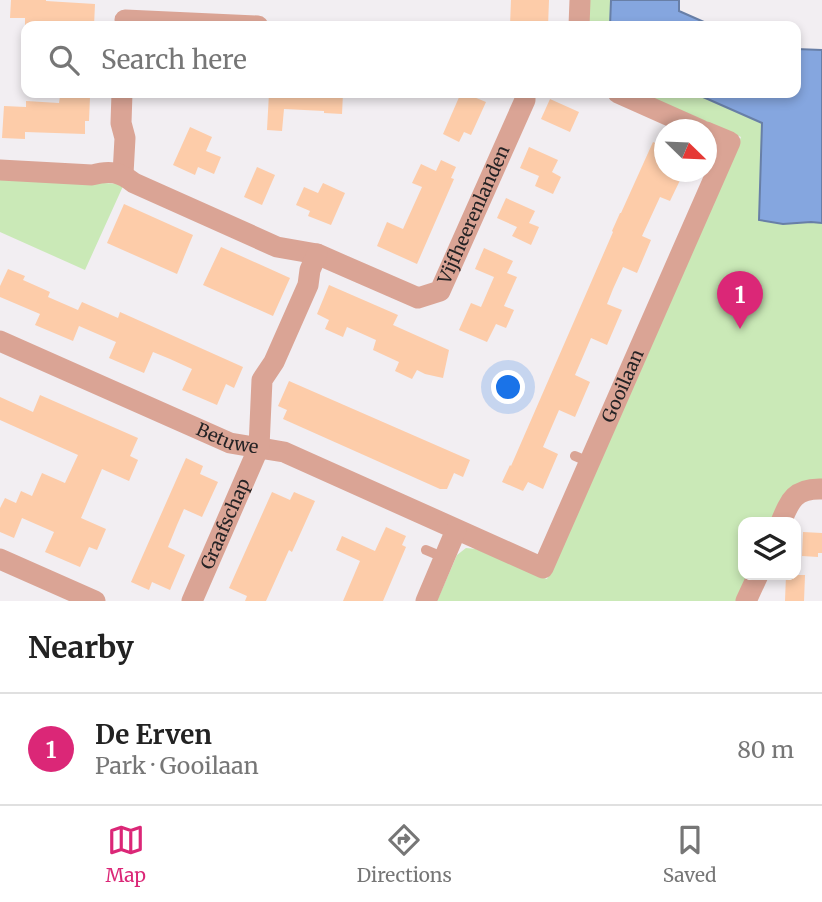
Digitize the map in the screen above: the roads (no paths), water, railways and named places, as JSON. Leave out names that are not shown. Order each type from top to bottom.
[{"type":"street","points":[[579,21],[580,0]]},
{"type":"street","points":[[126,16],[192,21]]},
{"type":"street","points":[[0,170],[123,174],[125,138],[121,123],[122,98]]},
{"type":"street","name":"Vijfheerenlanden","points":[[123,174],[134,183],[277,247],[317,254],[418,299],[440,291],[525,98]]},
{"type":"street","points":[[629,98],[676,119]]},
{"type":"street","name":"Gooilaan","points":[[717,137],[730,142],[717,167]]},
{"type":"street","name":"Gooilaan","points":[[456,530],[543,568],[582,459],[688,222],[709,182]]},
{"type":"street","points":[[259,447],[262,380],[274,362],[307,285],[317,254]]},
{"type":"street","name":"Betuwe","points":[[0,341],[230,443],[285,452],[456,530]]},
{"type":"street","name":"Graafschap","points":[[192,601],[259,447]]},
{"type":"street","points":[[783,517],[791,500],[811,493]]},
{"type":"street","points":[[426,601],[435,554],[456,530]]},
{"type":"street","points":[[0,559],[95,601]]},
{"type":"water","points":[[611,0],[679,0],[679,11],[702,21],[610,21]]},
{"type":"water","points":[[801,49],[822,50],[822,223],[783,224],[759,220],[762,123],[705,98],[801,98]]},
{"type":"place","name":"De Erven","points":[[740,329]]}]
